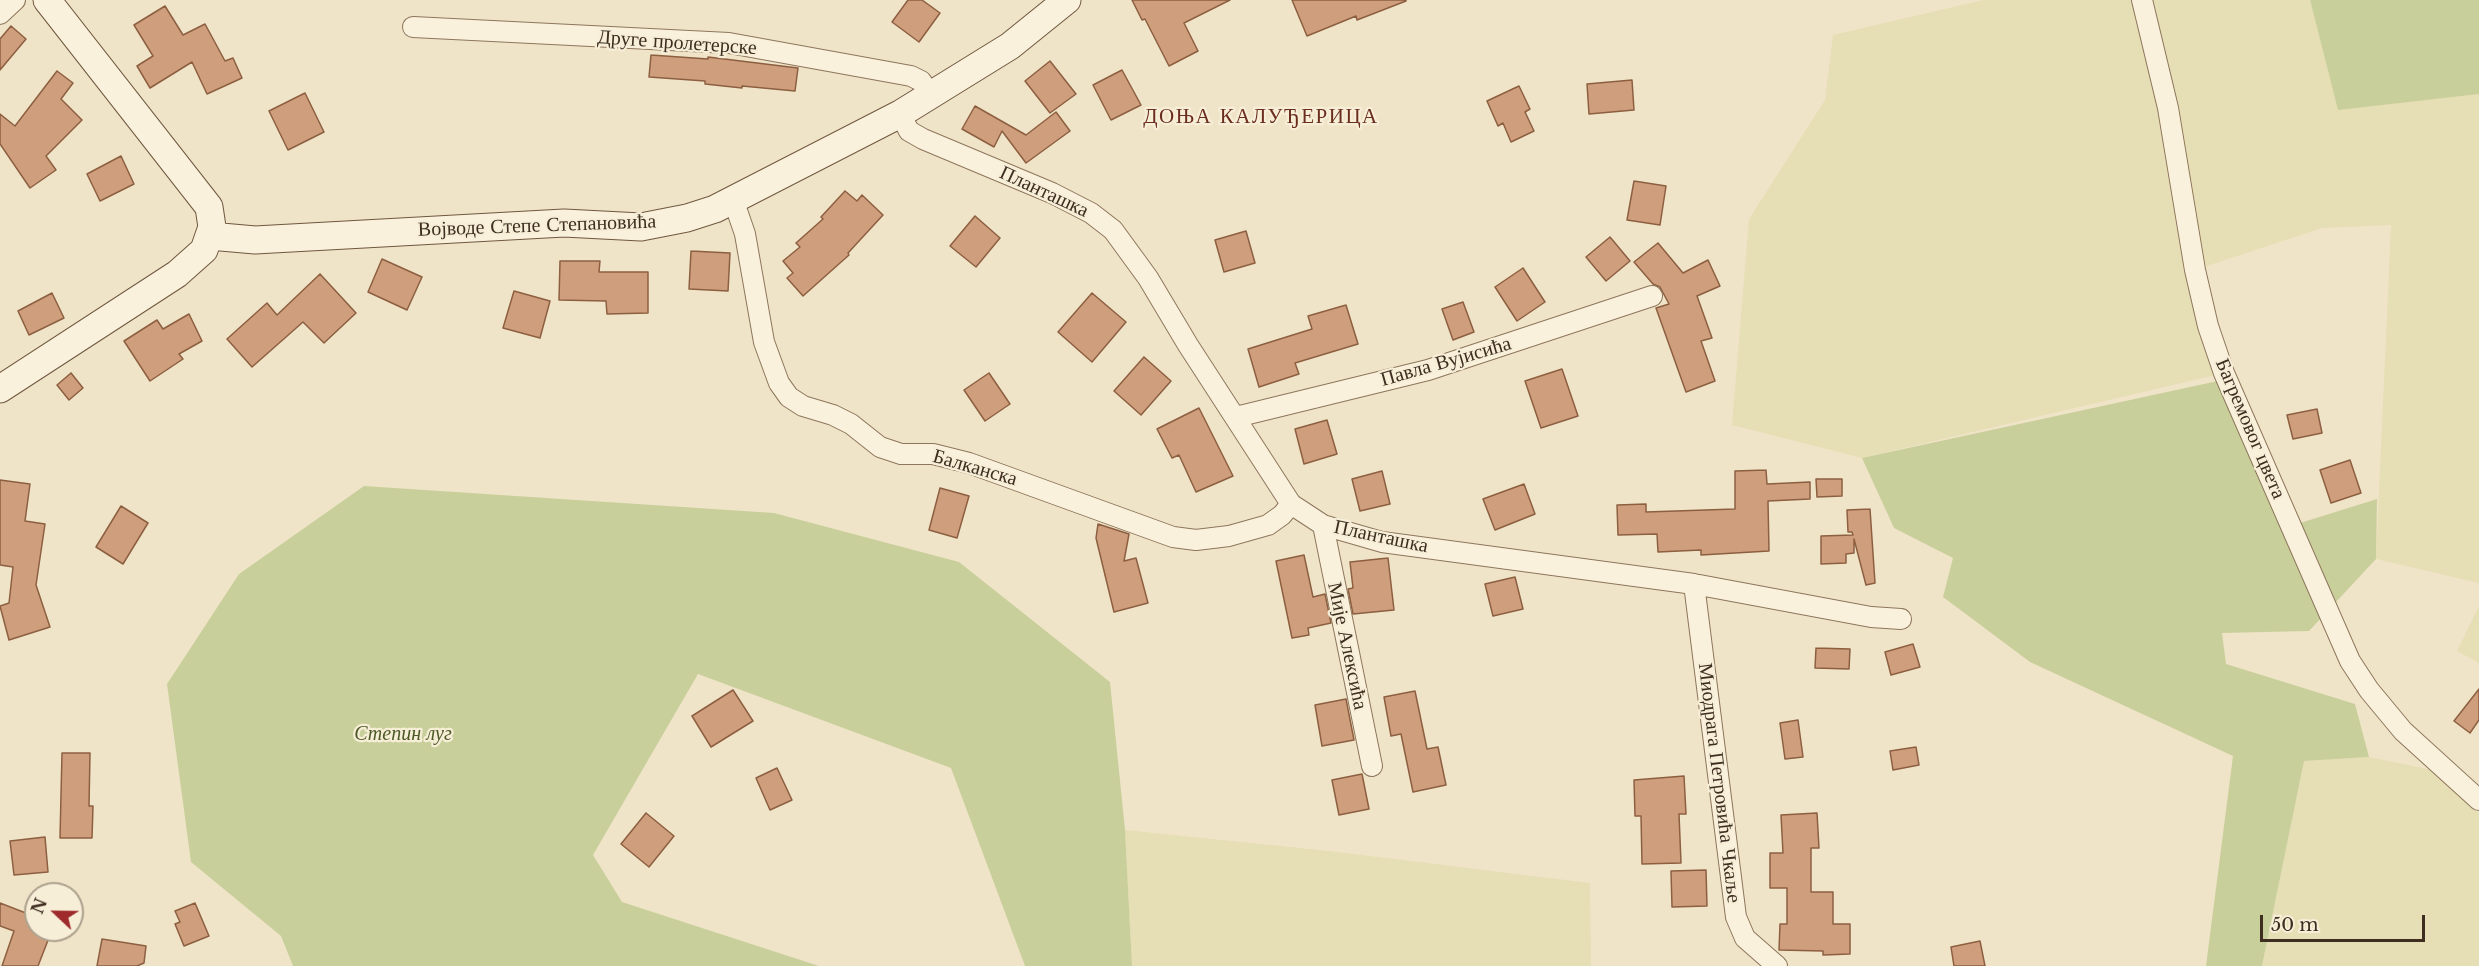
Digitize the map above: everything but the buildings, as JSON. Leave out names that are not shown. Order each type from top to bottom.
[{"type":"street","points":[[0,14],[15,0]]},
{"type":"street","points":[[0,389],[177,274],[204,250],[212,227],[209,207],[47,0]]},
{"type":"street","name":"Багремовог цвета","points":[[2142,0],[2168,108],[2195,270],[2208,326],[2224,373],[2350,661],[2369,690],[2397,725],[2479,800]]},
{"type":"street","name":"Војводе Степе Степановића","points":[[210,236],[255,240],[564,224],[641,226],[687,218],[715,209],[900,114],[1010,46],[1062,2]]},
{"type":"street","name":"Друге пролетерске","points":[[413,27],[729,43],[911,76],[921,81],[931,95]]},
{"type":"street","name":"Планташка","points":[[900,114],[909,131],[922,139],[1052,193],[1091,213],[1113,230],[1148,278],[1188,345],[1291,504],[1323,525],[1382,542],[1694,584],[1871,617],[1901,619]]},
{"type":"street","name":"Балканска","points":[[733,199],[745,234],[764,342],[779,383],[789,397],[803,406],[833,415],[851,424],[880,447],[901,454],[933,454],[969,463],[1173,537],[1196,540],[1229,536],[1268,525],[1282,515],[1291,504]]},
{"type":"street","name":"Павла Вујисића","points":[[1236,417],[1428,370],[1652,296]]},
{"type":"street","name":"Мије Алексића","points":[[1323,525],[1372,766]]},
{"type":"street","name":"Миодрага Петровића Чкаље","points":[[1694,584],[1736,917],[1745,938],[1777,966]]},
{"type":"shaded area","points":[[1983,0],[2310,0],[2338,109],[2479,94],[2479,583],[2376,559],[2391,225],[2322,228],[2195,270],[2224,373],[1862,458],[1732,425],[1749,219],[1825,100],[1833,35]]},
{"type":"shaded area","points":[[2479,606],[2479,663],[2457,651]]},
{"type":"shaded area","points":[[2369,757],[2433,770],[2479,813],[2479,966],[2262,966],[2304,761]]},
{"type":"shaded area","points":[[1125,830],[1329,851],[1590,883],[1591,966],[1132,966]]},
{"type":"green space","points":[[2310,0],[2479,0],[2479,94],[2338,110]]},
{"type":"green space","points":[[2227,379],[2297,524],[2377,499],[2376,559],[2309,631],[2222,633],[2226,664],[2355,704],[2369,757],[2304,761],[2262,966],[2206,966],[2233,756],[2030,662],[1943,597],[1953,558],[1894,528],[1862,458]]},
{"type":"green space","name":"Степин луг","points":[[364,486],[774,513],[959,562],[1110,682],[1125,830],[1132,966],[1025,966],[951,768],[698,674],[593,855],[622,902],[819,966],[293,966],[281,936],[191,862],[167,684],[239,574]]},
{"type":"district","name":"ДОЊА КАЛУЂЕРИЦА","points":[[1261,117]]}]
